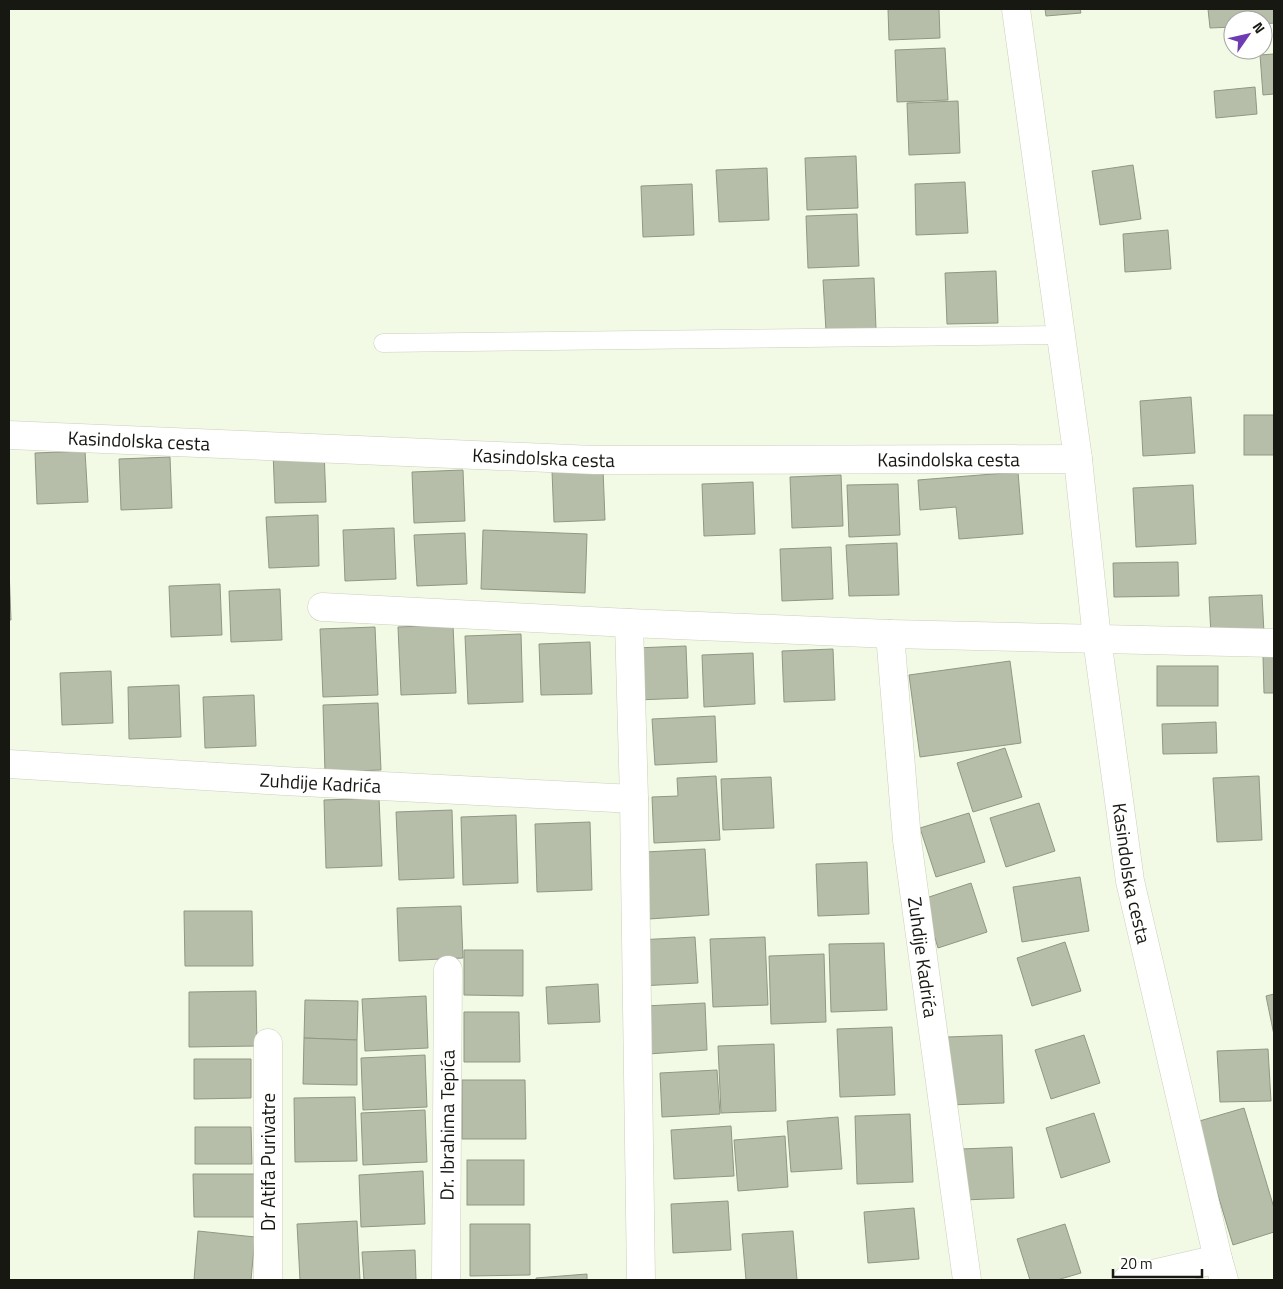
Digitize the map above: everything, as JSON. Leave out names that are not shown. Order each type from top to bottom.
[{"type":"street","name":"Kasindolska cesta","points":[[1016,9],[1078,459],[1097,639],[1130,881],[1221,1270]]},
{"type":"street","name":"Kasindolska cesta","points":[[9,435],[594,460],[1078,459]]},
{"type":"street","points":[[322,607],[890,634],[1274,643]]},
{"type":"street","points":[[629,623],[634,799],[641,1280]]},
{"type":"street","name":"Zuhdije Kadrića","points":[[890,634],[907,840],[967,1280]]},
{"type":"street","name":"Zuhdije Kadrića","points":[[9,764],[284,781],[634,799]]},
{"type":"street","name":"Dr. Ibrahima Tepića","points":[[446,1280],[448,970]]},
{"type":"street","name":"Dr Atifa Purivatre","points":[[268,1043],[268,1280]]},
{"type":"street","points":[[1127,1280],[1221,1270]]},
{"type":"lane","points":[[383,343],[1061,335]]},
{"type":"building","points":[[888,9],[939,9],[940,38],[889,40]]},
{"type":"building","points":[[1045,9],[1080,9],[1081,13],[1046,16]]},
{"type":"building","points":[[1208,9],[1274,9],[1273,23],[1273,10],[1223,10],[1223,27],[1210,28]]},
{"type":"building","points":[[945,48],[948,100],[897,102],[895,50]]},
{"type":"building","points":[[1273,54],[1274,94],[1263,95],[1260,60],[1273,60]]},
{"type":"building","points":[[1255,87],[1257,114],[1216,118],[1214,91]]},
{"type":"building","points":[[958,101],[960,153],[909,155],[907,103]]},
{"type":"building","points":[[856,156],[858,208],[807,210],[805,158]]},
{"type":"building","points":[[1133,165],[1141,219],[1100,225],[1092,171]]},
{"type":"building","points":[[767,168],[769,220],[719,222],[716,170]]},
{"type":"building","points":[[965,182],[968,233],[916,235],[915,184]]},
{"type":"building","points":[[692,184],[694,235],[643,237],[641,186]]},
{"type":"building","points":[[857,214],[859,266],[808,268],[806,216]]},
{"type":"building","points":[[1168,230],[1171,269],[1125,272],[1123,234]]},
{"type":"building","points":[[996,271],[998,323],[947,324],[945,273]]},
{"type":"building","points":[[874,278],[876,329],[826,331],[823,280]]},
{"type":"building","points":[[1191,397],[1195,453],[1143,456],[1140,401]]},
{"type":"building","points":[[1244,415],[1274,415],[1274,455],[1244,455]]},
{"type":"building","points":[[324,450],[326,502],[275,503],[273,452]]},
{"type":"building","points":[[85,451],[88,502],[37,504],[35,453]]},
{"type":"building","points":[[170,457],[172,508],[121,510],[119,459]]},
{"type":"building","points":[[603,469],[605,520],[554,522],[552,471]]},
{"type":"building","points":[[463,470],[465,521],[414,523],[412,472]]},
{"type":"building","points":[[1018,472],[1023,534],[959,539],[956,507],[920,510],[918,480]]},
{"type":"building","points":[[841,475],[843,526],[792,528],[790,477]]},
{"type":"building","points":[[753,482],[755,534],[704,536],[702,484]]},
{"type":"building","points":[[898,484],[900,535],[849,537],[847,485]]},
{"type":"building","points":[[1193,485],[1196,544],[1136,547],[1133,488]]},
{"type":"building","points":[[318,515],[319,566],[269,568],[266,517]]},
{"type":"building","points":[[394,528],[396,579],[345,581],[343,530]]},
{"type":"building","points":[[483,530],[587,534],[585,593],[481,589]]},
{"type":"building","points":[[465,533],[467,584],[417,586],[414,535]]},
{"type":"building","points":[[897,543],[899,595],[849,596],[846,545]]},
{"type":"building","points":[[831,547],[833,599],[782,601],[780,549]]},
{"type":"building","points":[[1178,562],[1179,596],[1114,597],[1113,563]]},
{"type":"building","points":[[9,569],[11,620],[9,620]]},
{"type":"building","points":[[220,584],[222,635],[171,637],[169,586]]},
{"type":"building","points":[[280,589],[282,640],[231,642],[229,591]]},
{"type":"building","points":[[1262,595],[1264,633],[1211,635],[1209,597]]},
{"type":"building","points":[[453,625],[456,693],[401,695],[398,627]]},
{"type":"building","points":[[375,627],[378,695],[323,697],[320,629]]},
{"type":"building","points":[[521,634],[523,702],[468,704],[465,636]]},
{"type":"building","points":[[590,642],[592,694],[541,695],[539,644]]},
{"type":"building","points":[[686,646],[688,698],[637,700],[635,648]]},
{"type":"building","points":[[833,649],[835,700],[784,702],[782,651]]},
{"type":"building","points":[[753,653],[755,704],[704,707],[702,655]]},
{"type":"building","points":[[1274,655],[1274,693],[1264,693],[1263,656]]},
{"type":"building","points":[[1010,661],[1021,743],[920,757],[909,675]]},
{"type":"building","points":[[1157,666],[1218,666],[1218,706],[1157,706]]},
{"type":"building","points":[[111,671],[113,723],[62,725],[60,673]]},
{"type":"building","points":[[179,685],[181,737],[129,739],[128,687]]},
{"type":"building","points":[[254,695],[256,746],[205,748],[203,697]]},
{"type":"building","points":[[378,703],[381,770],[325,772],[323,705]]},
{"type":"building","points":[[715,716],[717,762],[655,765],[652,719]]},
{"type":"building","points":[[1216,722],[1217,753],[1163,754],[1162,724]]},
{"type":"building","points":[[1005,748],[1022,797],[973,812],[957,763]]},
{"type":"building","points":[[716,776],[720,840],[654,843],[652,797],[678,796],[677,778]]},
{"type":"building","points":[[1259,776],[1262,840],[1217,842],[1213,778]]},
{"type":"building","points":[[771,777],[774,828],[723,830],[721,779]]},
{"type":"building","points":[[379,798],[382,866],[326,868],[324,800]]},
{"type":"building","points":[[1039,803],[1055,851],[1006,867],[990,818]]},
{"type":"building","points":[[452,810],[454,878],[399,880],[396,812]]},
{"type":"building","points":[[969,813],[985,862],[936,877],[920,828]]},
{"type":"building","points":[[516,815],[518,883],[463,885],[461,817]]},
{"type":"building","points":[[590,822],[592,890],[537,892],[535,824]]},
{"type":"building","points":[[705,849],[709,915],[649,919],[645,852]]},
{"type":"building","points":[[867,862],[869,914],[818,916],[816,864]]},
{"type":"building","points":[[1080,877],[1089,931],[1022,942],[1013,887]]},
{"type":"building","points":[[971,883],[987,932],[938,948],[923,899]]},
{"type":"building","points":[[461,906],[463,958],[399,961],[397,908]]},
{"type":"building","points":[[184,911],[252,911],[253,966],[185,966]]},
{"type":"building","points":[[695,937],[698,983],[639,986],[637,940]]},
{"type":"building","points":[[765,937],[768,1005],[713,1007],[710,939]]},
{"type":"building","points":[[1065,942],[1081,991],[1032,1006],[1017,958]]},
{"type":"building","points":[[884,943],[887,1010],[831,1012],[829,944]]},
{"type":"building","points":[[464,950],[523,950],[523,996],[464,995]]},
{"type":"building","points":[[824,954],[826,1022],[771,1024],[769,956]]},
{"type":"building","points":[[598,984],[600,1022],[548,1024],[546,987]]},
{"type":"building","points":[[256,991],[257,1046],[189,1047],[189,992]]},
{"type":"building","points":[[1274,994],[1274,1035],[1266,996]]},
{"type":"building","points":[[426,996],[428,1048],[365,1051],[362,999]]},
{"type":"building","points":[[305,1000],[358,1001],[357,1040],[304,1038]]},
{"type":"building","points":[[705,1003],[707,1050],[648,1054],[645,1006]]},
{"type":"building","points":[[464,1012],[519,1012],[520,1062],[464,1062]]},
{"type":"building","points":[[892,1027],[895,1095],[840,1097],[837,1029]]},
{"type":"building","points":[[1002,1035],[1004,1103],[949,1105],[947,1037]]},
{"type":"building","points":[[1084,1035],[1100,1083],[1051,1099],[1035,1050]]},
{"type":"building","points":[[304,1038],[357,1040],[357,1085],[303,1084]]},
{"type":"building","points":[[774,1044],[776,1111],[721,1113],[718,1046]]},
{"type":"building","points":[[1268,1049],[1271,1101],[1220,1102],[1217,1051]]},
{"type":"building","points":[[425,1055],[427,1107],[363,1110],[361,1058]]},
{"type":"building","points":[[194,1059],[251,1059],[251,1098],[194,1099]]},
{"type":"building","points":[[717,1070],[720,1114],[662,1117],[660,1073]]},
{"type":"building","points":[[462,1080],[525,1080],[526,1139],[462,1139]]},
{"type":"building","points":[[355,1097],[357,1161],[295,1162],[294,1098]]},
{"type":"building","points":[[1244,1108],[1274,1208],[1274,1232],[1233,1245],[1196,1122]]},
{"type":"building","points":[[425,1110],[427,1162],[363,1165],[361,1113]]},
{"type":"building","points":[[1094,1113],[1110,1162],[1061,1178],[1046,1128]]},
{"type":"building","points":[[910,1114],[913,1182],[857,1184],[855,1116]]},
{"type":"building","points":[[838,1117],[842,1169],[791,1172],[787,1121]]},
{"type":"building","points":[[731,1126],[734,1176],[674,1179],[671,1130]]},
{"type":"building","points":[[195,1127],[251,1127],[252,1164],[195,1164]]},
{"type":"building","points":[[785,1136],[788,1187],[738,1191],[734,1140]]},
{"type":"building","points":[[1012,1147],[1014,1198],[963,1200],[961,1149]]},
{"type":"building","points":[[467,1160],[524,1160],[524,1205],[467,1205]]},
{"type":"building","points":[[423,1171],[425,1224],[361,1227],[359,1175]]},
{"type":"building","points":[[193,1174],[255,1174],[256,1217],[194,1217]]},
{"type":"building","points":[[728,1201],[731,1250],[673,1253],[671,1204]]},
{"type":"building","points":[[914,1208],[919,1259],[868,1263],[864,1212]]},
{"type":"building","points":[[357,1221],[360,1280],[300,1280],[297,1224]]},
{"type":"building","points":[[470,1224],[530,1224],[530,1275],[470,1276]]},
{"type":"building","points":[[1065,1224],[1081,1273],[1057,1280],[1030,1280],[1017,1239]]},
{"type":"building","points":[[198,1231],[255,1237],[251,1280],[194,1280]]},
{"type":"building","points":[[793,1231],[797,1280],[746,1280],[742,1234]]},
{"type":"building","points":[[415,1250],[416,1280],[364,1280],[362,1252]]},
{"type":"building","points":[[587,1274],[587,1280],[536,1280],[536,1278]]}]
